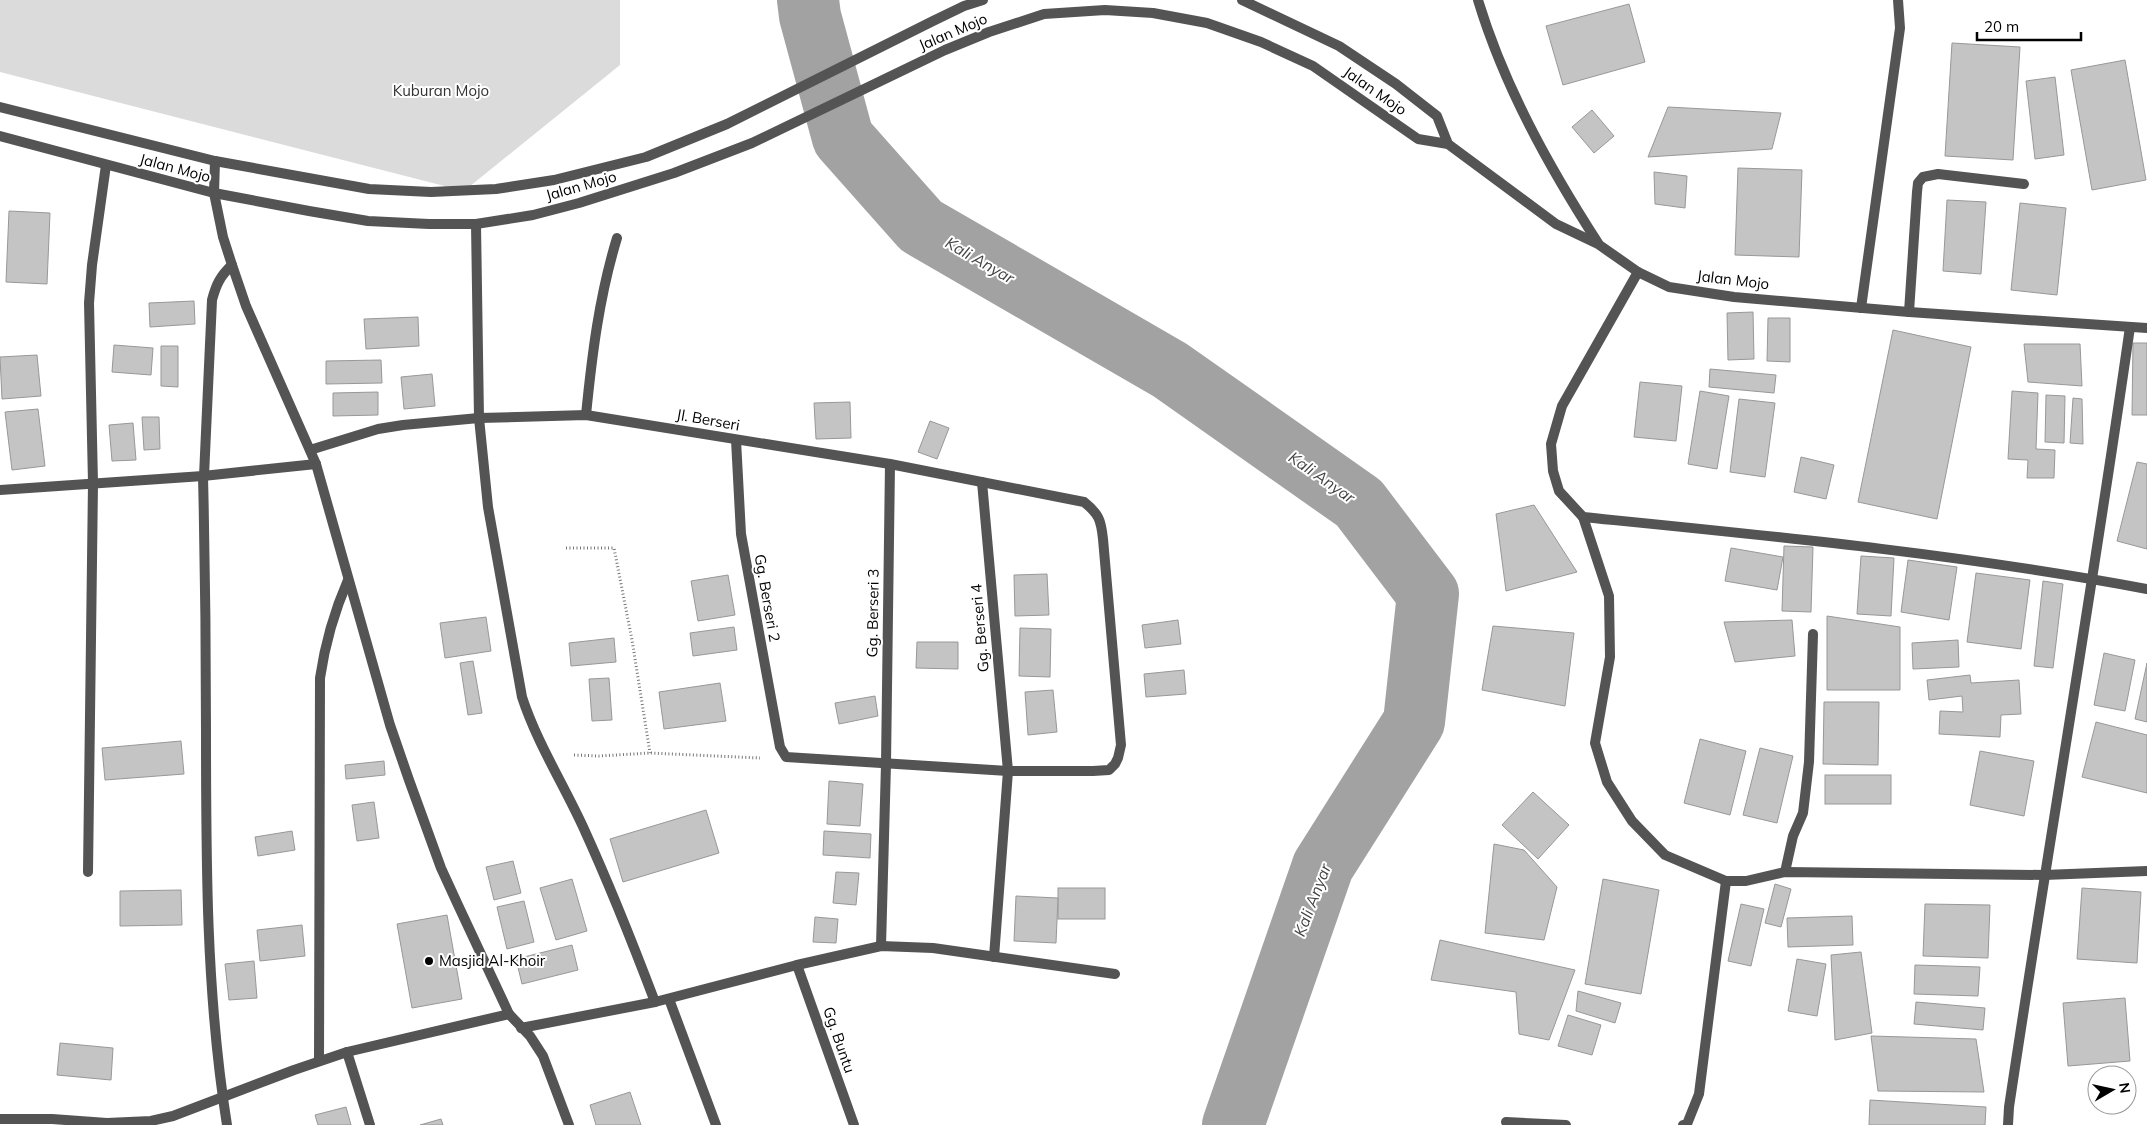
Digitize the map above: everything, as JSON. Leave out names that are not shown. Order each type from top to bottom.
[{"type":"street","points":[[0,107],[215,161],[370,189],[431,192],[496,189],[562,178],[646,157],[727,124],[933,21],[964,6],[983,0]]},
{"type":"street","points":[[1242,0],[1339,46],[1396,84],[1437,116],[1448,144]]},
{"type":"street","points":[[1478,0],[1511,86],[1543,153],[1598,244]]},
{"type":"street","points":[[1861,308],[1900,28],[1898,0]]},
{"type":"street","name":"Jalan Mojo","points":[[0,136],[214,194],[368,221],[476,224],[533,214],[579,203],[674,173],[752,143],[944,50],[1044,14],[1105,10],[1153,13],[1207,23],[1261,42],[1313,66],[1418,139],[1448,144],[1556,224],[1598,244],[1638,272],[1669,287],[1734,297],[1861,308],[2147,328]]},
{"type":"street","points":[[215,161],[214,194],[223,237],[246,306],[316,464],[390,724],[441,868],[510,1014],[530,1036],[543,1056],[570,1125]]},
{"type":"street","points":[[88,872],[93,483],[89,303],[92,265],[106,164]]},
{"type":"street","points":[[1909,312],[1917,192],[1918,183],[1923,177],[1938,174],[2024,184]]},
{"type":"street","points":[[476,224],[479,418],[488,507],[522,697],[529,719],[583,827],[622,916],[655,1002]]},
{"type":"street","points":[[586,415],[602,290],[617,238]]},
{"type":"street","points":[[227,1125],[222,1098],[209,952],[206,853],[206,658],[203,476],[212,300],[216,283],[222,273],[232,265]]},
{"type":"street","points":[[1638,272],[1562,406],[1551,444],[1553,471],[1559,491],[1583,517],[1609,596],[1610,657],[1594,743],[1607,782],[1632,821],[1665,855],[1726,881],[1746,881],[1785,872],[2044,875],[2147,870]]},
{"type":"street","points":[[2008,1125],[2009,1107],[2044,875],[2106,494],[2130,327]]},
{"type":"street","name":"Jl. Berseri","points":[[310,450],[378,429],[479,418],[586,415],[890,464],[1084,502],[1096,512],[1101,523],[1121,745],[1118,758],[1109,770],[1008,771]]},
{"type":"street","name":"Gg. Berseri 2","points":[[736,440],[738,505],[745,561],[780,747],[788,758]]},
{"type":"street","points":[[0,490],[203,476],[316,464]]},
{"type":"street","name":"Gg. Berseri 3","points":[[881,946],[886,764],[890,464]]},
{"type":"street","name":"Gg. Berseri 4","points":[[982,482],[1008,771],[994,957]]},
{"type":"street","points":[[1583,517],[1934,556],[2091,578],[2147,589]]},
{"type":"street","points":[[319,1061],[320,678],[324,645],[348,580]]},
{"type":"street","points":[[1785,872],[1792,836],[1803,813],[1810,762],[1812,634]]},
{"type":"street","points":[[788,758],[1008,771]]},
{"type":"street","points":[[1683,1125],[1687,1124],[1699,1094],[1726,881]]},
{"type":"street","points":[[521,1028],[669,999],[797,965],[881,946],[933,948],[1115,974]]},
{"type":"street","name":"Gg. Buntu","points":[[797,965],[854,1125]]},
{"type":"street","points":[[669,999],[716,1125]]},
{"type":"street","points":[[0,1119],[52,1119],[137,1123],[173,1116],[347,1052],[510,1014]]},
{"type":"street","points":[[347,1052],[370,1125]]},
{"type":"street","points":[[1506,1122],[1566,1125]]},
{"type":"path","points":[[566,548],[614,548],[632,640],[650,753]]},
{"type":"path","points":[[546,752],[599,756],[650,753],[788,758]]},
{"type":"green space","name":"Kuburan Mojo","points":[[0,0],[620,0],[620,65],[464,191],[0,72]]},
{"type":"building","points":[[1629,4],[1645,62],[1563,85],[1546,26]]},
{"type":"building","points":[[1952,43],[2020,47],[2013,160],[1945,156]]},
{"type":"building","points":[[2125,60],[2146,180],[2092,190],[2071,70]]},
{"type":"building","points":[[2055,77],[2064,155],[2035,159],[2026,81]]},
{"type":"building","points":[[1668,107],[1781,113],[1772,149],[1648,157]]},
{"type":"building","points":[[1592,110],[1614,136],[1594,153],[1572,127]]},
{"type":"building","points":[[1738,168],[1802,170],[1799,257],[1735,255]]},
{"type":"building","points":[[1654,172],[1687,176],[1685,208],[1655,204]]},
{"type":"building","points":[[1947,200],[1986,202],[1981,274],[1943,271]]},
{"type":"building","points":[[2020,203],[2066,208],[2057,295],[2011,290]]},
{"type":"building","points":[[9,211],[50,213],[47,284],[6,282]]},
{"type":"building","points":[[194,301],[195,324],[150,327],[149,303]]},
{"type":"building","points":[[1753,312],[1754,359],[1728,360],[1727,313]]},
{"type":"building","points":[[418,317],[419,346],[366,349],[364,319]]},
{"type":"building","points":[[1768,318],[1790,318],[1790,362],[1767,361]]},
{"type":"building","points":[[1893,330],[1971,347],[1937,519],[1858,502]]},
{"type":"building","points":[[2133,343],[2147,343],[2147,415],[2132,415]]},
{"type":"building","points":[[2024,344],[2080,344],[2082,386],[2028,382]]},
{"type":"building","points":[[114,345],[153,348],[151,375],[112,372]]},
{"type":"building","points":[[161,346],[178,346],[178,387],[161,386]]},
{"type":"building","points":[[37,355],[41,396],[2,399],[0,357]]},
{"type":"building","points":[[381,360],[382,383],[326,384],[326,361]]},
{"type":"building","points":[[1710,369],[1776,375],[1774,393],[1709,387]]},
{"type":"building","points":[[432,374],[435,406],[404,409],[401,377]]},
{"type":"building","points":[[1640,382],[1682,386],[1676,441],[1634,437]]},
{"type":"building","points":[[1700,391],[1729,396],[1717,469],[1688,464]]},
{"type":"building","points":[[2012,391],[2038,393],[2036,449],[2055,450],[2054,478],[2027,478],[2028,460],[2008,459]]},
{"type":"building","points":[[378,392],[378,415],[333,416],[333,393]]},
{"type":"building","points":[[2046,395],[2065,396],[2064,443],[2045,442]]},
{"type":"building","points":[[2073,398],[2082,399],[2083,444],[2070,443]]},
{"type":"building","points":[[1739,399],[1775,403],[1765,477],[1730,472]]},
{"type":"building","points":[[850,402],[851,438],[816,439],[814,403]]},
{"type":"building","points":[[38,409],[45,466],[12,470],[5,412]]},
{"type":"building","points":[[142,417],[159,417],[160,449],[144,450]]},
{"type":"building","points":[[930,421],[949,428],[937,459],[918,452]]},
{"type":"building","points":[[133,423],[136,460],[112,461],[109,425]]},
{"type":"building","points":[[1801,457],[1834,465],[1826,499],[1794,492]]},
{"type":"building","points":[[2137,462],[2147,464],[2147,549],[2117,541]]},
{"type":"building","points":[[1534,505],[1577,572],[1506,591],[1496,514]]},
{"type":"building","points":[[1784,546],[1813,547],[1811,612],[1782,611]]},
{"type":"building","points":[[1731,548],[1783,557],[1777,590],[1725,581]]},
{"type":"building","points":[[1861,556],[1894,558],[1891,616],[1857,614]]},
{"type":"building","points":[[1908,560],[1957,567],[1949,620],[1901,612]]},
{"type":"building","points":[[1976,573],[2030,580],[2021,649],[1967,642]]},
{"type":"building","points":[[1047,574],[1049,615],[1015,616],[1014,575]]},
{"type":"building","points":[[728,575],[735,615],[698,621],[691,581]]},
{"type":"building","points":[[2043,581],[2063,584],[2053,668],[2034,666]]},
{"type":"building","points":[[1827,616],[1900,627],[1900,690],[1827,690]]},
{"type":"building","points":[[486,617],[491,651],[445,658],[440,623]]},
{"type":"building","points":[[1178,620],[1181,644],[1145,648],[1142,625]]},
{"type":"building","points":[[1792,620],[1795,656],[1735,662],[1724,622]]},
{"type":"building","points":[[1493,626],[1574,633],[1565,706],[1482,690]]},
{"type":"building","points":[[734,627],[737,650],[693,656],[690,633]]},
{"type":"building","points":[[1020,628],[1051,629],[1050,677],[1019,676]]},
{"type":"building","points":[[614,638],[616,662],[571,666],[569,643]]},
{"type":"building","points":[[1958,640],[1959,667],[1913,669],[1912,643]]},
{"type":"building","points":[[917,642],[958,642],[958,669],[916,668]]},
{"type":"building","points":[[2104,653],[2135,660],[2125,711],[2094,705]]},
{"type":"building","points":[[473,661],[482,713],[468,715],[460,663]]},
{"type":"building","points":[[2147,663],[2147,722],[2135,719]]},
{"type":"building","points":[[1184,670],[1186,694],[1146,697],[1144,674]]},
{"type":"building","points":[[1970,675],[1971,683],[2019,680],[2021,714],[2001,715],[2000,737],[1939,734],[1940,711],[1963,712],[1962,696],[1929,700],[1927,680]]},
{"type":"building","points":[[609,678],[612,720],[592,721],[589,679]]},
{"type":"building","points":[[720,683],[726,721],[664,729],[659,692]]},
{"type":"building","points":[[1053,690],[1057,732],[1028,735],[1025,692]]},
{"type":"building","points":[[875,696],[878,716],[839,724],[835,703]]},
{"type":"building","points":[[1824,702],[1879,702],[1878,765],[1823,764]]},
{"type":"building","points":[[2096,722],[2147,735],[2147,793],[2082,777]]},
{"type":"building","points":[[1700,739],[1746,751],[1730,815],[1684,803]]},
{"type":"building","points":[[181,741],[184,774],[105,780],[102,748]]},
{"type":"building","points":[[1760,748],[1793,756],[1777,823],[1743,815]]},
{"type":"building","points":[[1980,751],[2034,761],[2024,816],[1970,805]]},
{"type":"building","points":[[384,761],[385,775],[346,779],[345,765]]},
{"type":"building","points":[[1825,775],[1891,775],[1891,804],[1825,804]]},
{"type":"building","points":[[829,781],[863,784],[860,826],[827,824]]},
{"type":"building","points":[[1533,792],[1569,825],[1538,859],[1502,825]]},
{"type":"building","points":[[374,802],[379,838],[357,841],[352,805]]},
{"type":"building","points":[[706,810],[719,853],[623,882],[610,839]]},
{"type":"building","points":[[292,831],[295,850],[258,856],[255,837]]},
{"type":"building","points":[[824,831],[871,834],[870,858],[823,855]]},
{"type":"building","points":[[1494,844],[1524,850],[1557,887],[1544,940],[1485,933]]},
{"type":"building","points":[[513,861],[521,893],[494,900],[486,867]]},
{"type":"building","points":[[836,872],[859,873],[856,905],[833,903]]},
{"type":"building","points":[[572,879],[587,931],[556,940],[540,888]]},
{"type":"building","points":[[1603,879],[1659,890],[1641,994],[1585,984]]},
{"type":"building","points":[[1775,884],[1791,889],[1781,927],[1765,923]]},
{"type":"building","points":[[1058,888],[1105,888],[1105,919],[1058,919]]},
{"type":"building","points":[[2082,888],[2141,892],[2137,963],[2077,959]]},
{"type":"building","points":[[181,890],[182,925],[120,926],[120,891]]},
{"type":"building","points":[[1016,896],[1058,898],[1056,943],[1014,941]]},
{"type":"building","points":[[524,901],[534,942],[507,949],[497,907]]},
{"type":"building","points":[[1741,904],[1764,909],[1751,966],[1728,961]]},
{"type":"building","points":[[1925,904],[1990,905],[1988,958],[1923,956]]},
{"type":"building","name":"Masjid Al-Khoir","points":[[447,915],[462,999],[412,1008],[397,924]]},
{"type":"building","points":[[1852,916],[1853,945],[1788,947],[1787,918]]},
{"type":"building","points":[[815,917],[838,919],[836,943],[813,942]]},
{"type":"building","points":[[302,925],[305,956],[260,961],[257,930]]},
{"type":"building","points":[[1440,940],[1575,970],[1549,1040],[1519,1034],[1516,992],[1431,980]]},
{"type":"building","points":[[572,945],[578,970],[522,984],[516,959]]},
{"type":"building","points":[[1861,952],[1872,1033],[1835,1040],[1831,955]]},
{"type":"building","points":[[1797,959],[1826,964],[1817,1016],[1788,1011]]},
{"type":"building","points":[[254,961],[257,998],[229,1000],[225,964]]},
{"type":"building","points":[[1915,965],[1980,967],[1978,996],[1914,994]]},
{"type":"building","points":[[1578,991],[1621,1003],[1615,1023],[1576,1011]]},
{"type":"building","points":[[2125,998],[2130,1061],[2068,1066],[2063,1003]]},
{"type":"building","points":[[1916,1002],[1985,1008],[1983,1030],[1914,1024]]},
{"type":"building","points":[[1568,1015],[1601,1025],[1592,1055],[1558,1046]]},
{"type":"building","points":[[1871,1036],[1976,1039],[1984,1092],[1878,1091]]},
{"type":"building","points":[[60,1043],[113,1048],[111,1080],[57,1075]]},
{"type":"building","points":[[630,1092],[641,1125],[596,1125],[590,1105]]},
{"type":"building","points":[[1870,1100],[1986,1107],[1985,1125],[1869,1125]]},
{"type":"building","points":[[346,1107],[351,1125],[318,1125],[315,1115]]},
{"type":"building","points":[[441,1119],[443,1125],[420,1125]]},
{"type":"waterway","name":"Kali Anyar","points":[[808,0],[810,16],[843,138],[921,226],[1170,370],[1359,503],[1428,594],[1414,722],[1323,866],[1233,1125]]},
{"type":"place","name":"Masjid Al-Khoir","points":[[429,961]]}]
